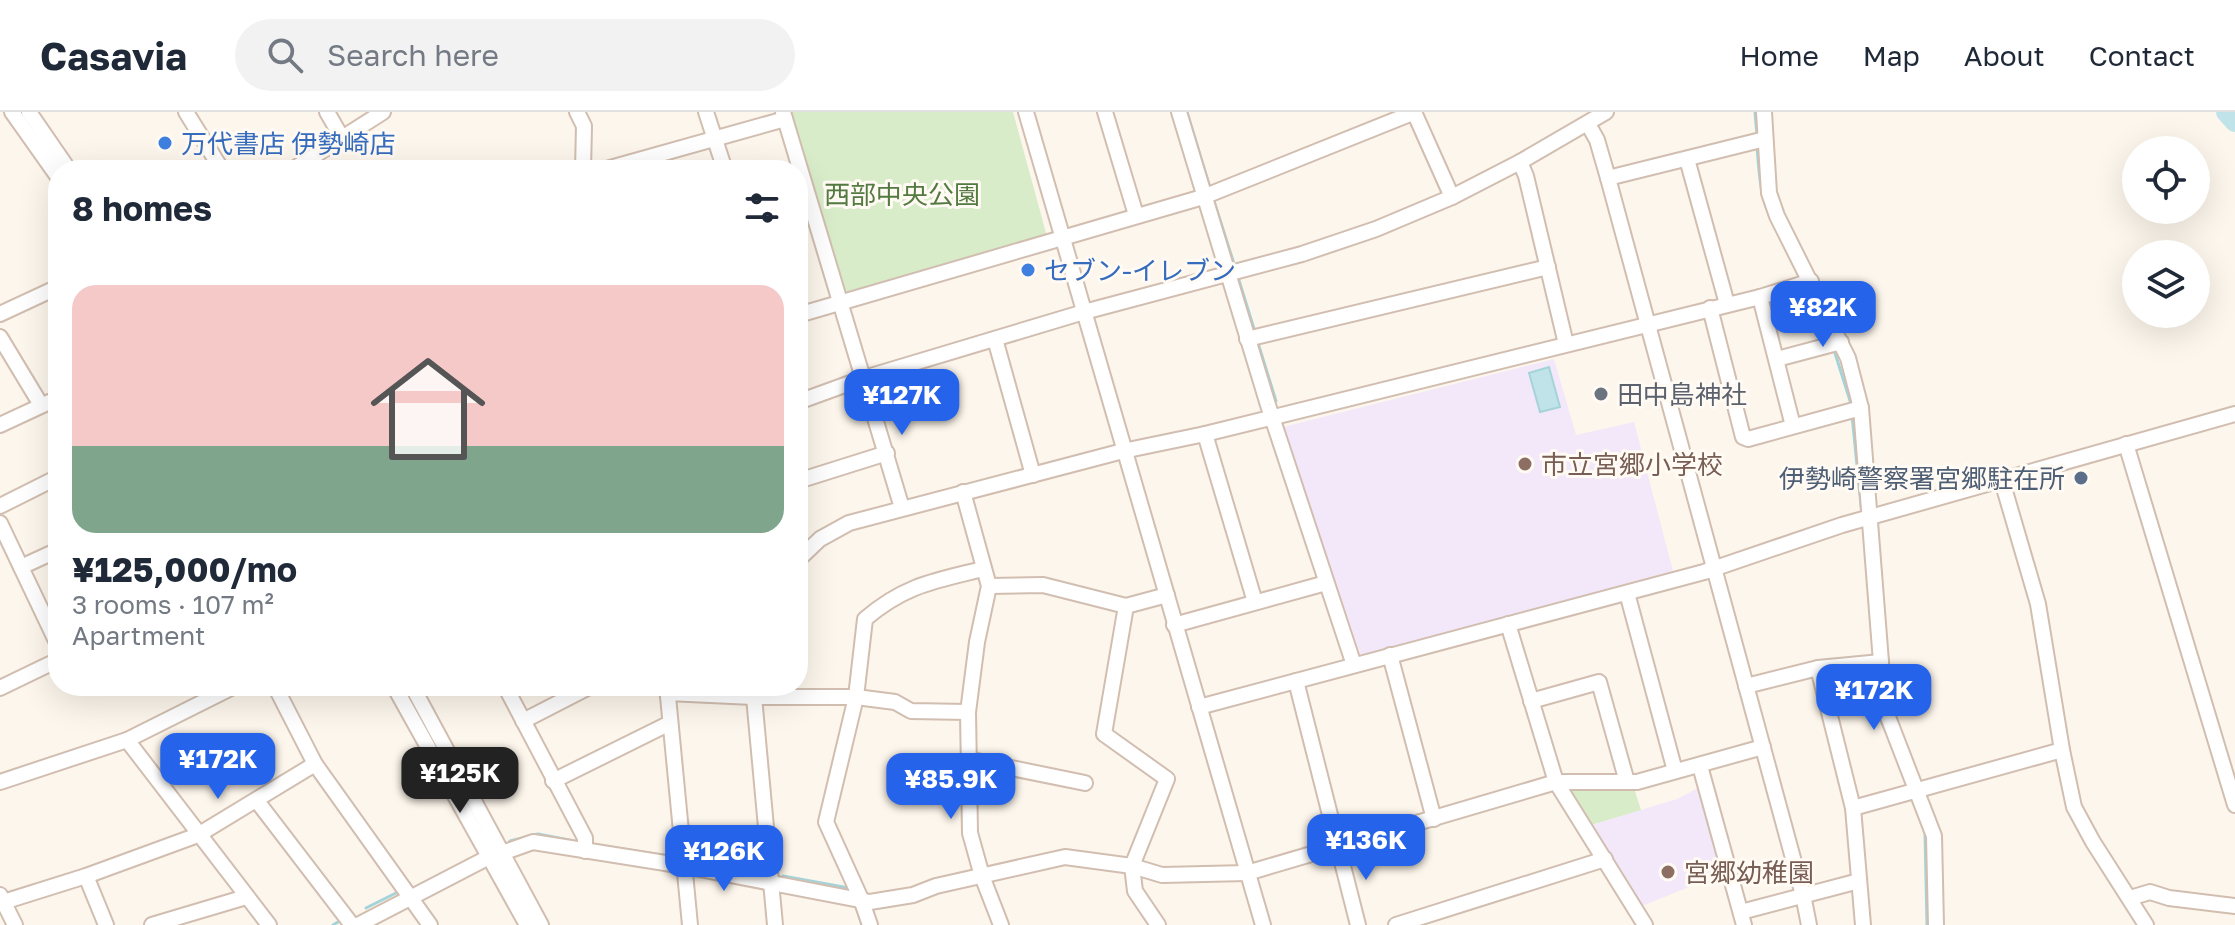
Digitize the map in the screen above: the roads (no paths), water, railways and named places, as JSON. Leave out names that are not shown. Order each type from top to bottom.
[{"type":"street","points":[[12,112],[48,163]]},
{"type":"street","points":[[29,112],[62,160]]},
{"type":"street","points":[[186,112],[216,160]]},
{"type":"street","points":[[327,112],[342,138]]},
{"type":"street","points":[[308,160],[383,112]]},
{"type":"street","points":[[577,112],[584,126],[583,160]]},
{"type":"street","points":[[706,112],[722,160]]},
{"type":"street","points":[[1026,112],[1263,925]]},
{"type":"street","points":[[1105,112],[1136,215]]},
{"type":"street","points":[[1179,112],[1247,339],[1354,665]]},
{"type":"street","points":[[808,312],[1203,197],[1415,112],[1452,197]]},
{"type":"street","points":[[808,398],[864,378],[1084,312],[1302,254],[1389,224],[1452,197],[1520,162],[1606,112]]},
{"type":"street","points":[[1764,112],[1769,193],[1777,216],[1848,358],[1861,408],[1886,710],[1934,836],[1936,925]]},
{"type":"street","points":[[651,160],[784,116],[798,160]]},
{"type":"street","points":[[1588,124],[1597,140],[1608,178],[1809,925]]},
{"type":"street","points":[[1608,178],[1765,139]]},
{"type":"street","points":[[1687,159],[1727,304]]},
{"type":"street","points":[[1520,162],[1566,344]]},
{"type":"street","points":[[808,193],[902,508]]},
{"type":"street","points":[[1247,339],[1548,267]]},
{"type":"street","points":[[808,550],[820,539],[849,523],[902,508],[1123,451],[1205,434],[1760,297],[1811,281]]},
{"type":"street","points":[[0,314],[48,292]]},
{"type":"street","points":[[1760,297],[1793,426]]},
{"type":"street","points":[[1710,308],[1743,437],[1748,439],[1861,408]]},
{"type":"street","points":[[0,337],[41,405]]},
{"type":"street","points":[[995,339],[1033,475]]},
{"type":"street","points":[[1777,359],[1841,342]]},
{"type":"street","points":[[0,425],[48,402]]},
{"type":"street","points":[[1199,707],[1713,569],[1870,517],[2235,414]]},
{"type":"street","points":[[1205,434],[1255,602]]},
{"type":"street","points":[[2126,444],[2235,805]]},
{"type":"street","points":[[808,478],[887,453]]},
{"type":"street","points":[[2002,481],[2038,604],[2074,807],[2146,925]]},
{"type":"street","points":[[0,506],[48,482]]},
{"type":"street","points":[[963,492],[989,586],[977,642],[968,712],[970,833],[1001,925]]},
{"type":"street","points":[[0,523],[21,567],[48,612]]},
{"type":"street","points":[[21,567],[48,555]]},
{"type":"street","points":[[870,925],[826,822],[856,697],[865,619],[882,605],[919,584],[983,569]]},
{"type":"street","points":[[1174,625],[1326,583]]},
{"type":"street","points":[[989,586],[1043,585],[1126,606],[1167,595]]},
{"type":"street","points":[[1627,593],[1675,771]]},
{"type":"street","points":[[1126,606],[1104,734],[1167,779],[1132,866],[1135,891],[1158,925]]},
{"type":"street","points":[[1508,624],[1556,782],[1645,925]]},
{"type":"street","points":[[1390,655],[1434,819]]},
{"type":"street","points":[[1746,686],[1818,668],[1881,662]]},
{"type":"street","points":[[0,688],[48,665]]},
{"type":"street","points":[[1818,668],[1853,808],[1863,925]]},
{"type":"street","points":[[1296,681],[1358,925]]},
{"type":"street","points":[[1531,701],[1599,682],[1627,782]]},
{"type":"street","points":[[808,694],[895,702],[911,711],[968,712]]},
{"type":"street","points":[[0,782],[127,740],[212,696]]},
{"type":"street","points":[[280,696],[315,764],[430,925]]},
{"type":"street","points":[[400,696],[541,925]]},
{"type":"street","points":[[417,696],[527,925]]},
{"type":"street","points":[[510,696],[585,838],[585,851]]},
{"type":"street","points":[[523,721],[572,696]]},
{"type":"street","points":[[668,696],[690,925]]},
{"type":"street","points":[[753,696],[775,925]]},
{"type":"street","points":[[553,781],[670,723]]},
{"type":"street","points":[[127,740],[269,925]]},
{"type":"street","points":[[257,801],[355,925],[496,855],[533,842],[684,866],[870,902],[913,895],[1065,857],[1132,866],[1162,875],[1247,873],[1556,782],[1637,782],[1763,747]]},
{"type":"street","points":[[1853,808],[2062,750]]},
{"type":"street","points":[[967,759],[1085,783]]},
{"type":"street","points":[[15,925],[1,900],[86,876],[198,835],[315,764]]},
{"type":"street","points":[[1700,766],[1742,918],[1803,895],[1859,881]]},
{"type":"street","points":[[1396,925],[1605,859]]},
{"type":"street","points":[[86,876],[106,925]]},
{"type":"street","points":[[2130,898],[2150,892],[2169,898],[2235,906]]},
{"type":"street","points":[[152,925],[246,897]]},
{"type":"water","points":[[1549,367],[1560,407],[1540,412],[1529,373]]},
{"type":"waterway","points":[[1187,112],[1211,191]]},
{"type":"waterway","points":[[1755,112],[1757,135]]},
{"type":"waterway","points":[[2226,112],[2235,122]]},
{"type":"waterway","points":[[1757,146],[1759,175],[1772,221]]},
{"type":"waterway","points":[[1213,198],[1235,267]]},
{"type":"waterway","points":[[1777,231],[1800,278]]},
{"type":"waterway","points":[[1237,274],[1255,332]]},
{"type":"waterway","points":[[1805,288],[1830,339]]},
{"type":"waterway","points":[[1258,343],[1276,401]]},
{"type":"waterway","points":[[1834,350],[1852,407]]},
{"type":"waterway","points":[[1852,415],[1862,515]]},
{"type":"waterway","points":[[1877,702],[1878,714],[1888,736]]},
{"type":"waterway","points":[[1925,833],[1927,925]]},
{"type":"waterway","points":[[510,841],[538,834],[574,841]]},
{"type":"waterway","points":[[597,845],[675,857]]},
{"type":"waterway","points":[[692,860],[758,870]]},
{"type":"waterway","points":[[783,876],[849,888]]},
{"type":"waterway","points":[[366,908],[396,893]]},
{"type":"waterway","points":[[856,906],[862,925]]},
{"type":"waterway","points":[[333,925],[338,922]]},
{"type":"place","name":"万代書店 伊勢崎店","points":[[165,143]]},
{"type":"place","name":"セブン-イレブン","points":[[1028,270]]},
{"type":"place","name":"田中島神社","points":[[1601,394]]},
{"type":"place","name":"市立宮郷小学校","points":[[1525,464]]},
{"type":"place","name":"伊勢崎警察署宮郷駐在所","points":[[2081,478]]},
{"type":"place","name":"宮郷幼稚園","points":[[1668,872]]},
{"type":"park label","name":"西部中央公園","points":[[902,194]]}]
